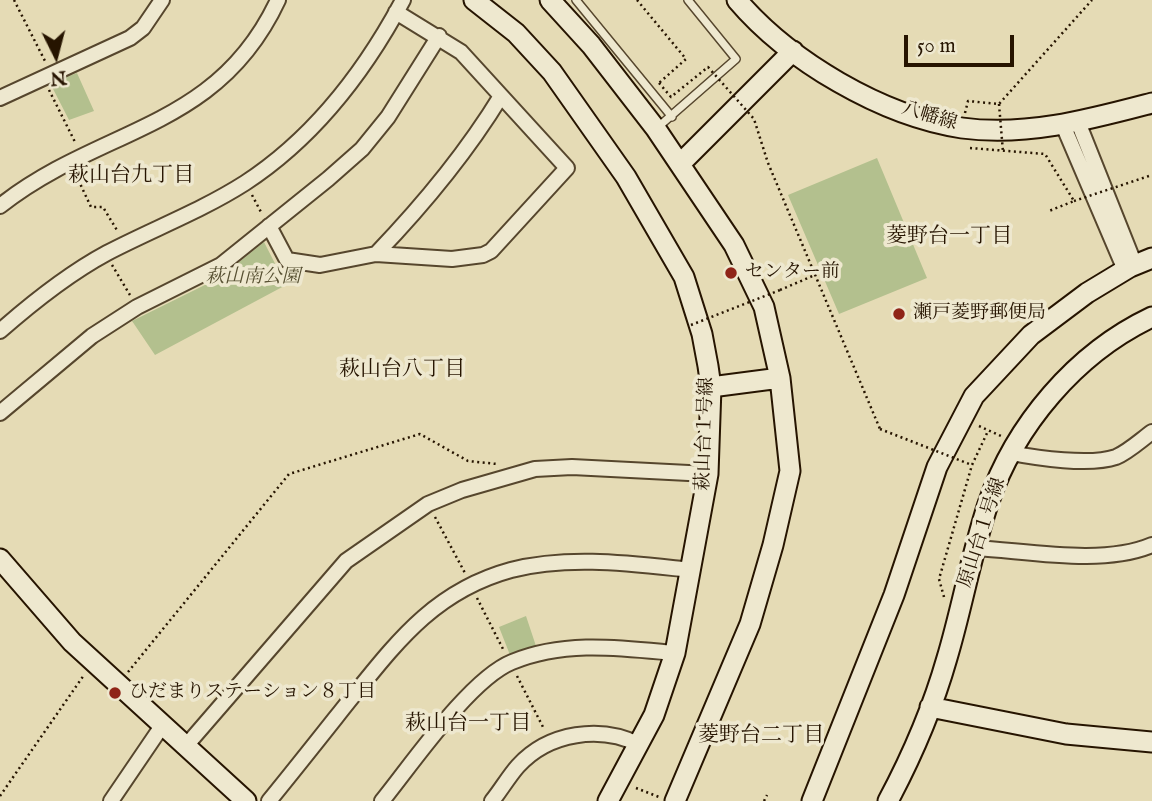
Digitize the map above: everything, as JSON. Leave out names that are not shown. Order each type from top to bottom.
[{"type":"street","points":[[0,98],[131,38],[143,28],[162,0]]},
{"type":"street","points":[[0,206],[76,159],[176,112],[209,91],[233,69],[258,38],[278,0]]},
{"type":"street","name":"萩山台１号線","points":[[474,0],[516,33],[552,72],[626,177],[660,231],[684,277],[702,334],[711,387],[708,474],[676,653],[654,715],[608,801]]},
{"type":"street","points":[[550,0],[590,45],[656,129],[748,271],[764,307],[780,378],[790,471],[773,545],[750,624],[675,801]]},
{"type":"street","name":"八幡線","points":[[737,0],[752,18],[793,51],[847,88],[914,115],[962,128],[1013,129],[1071,123],[1152,103]]},
{"type":"street","points":[[0,331],[52,287],[106,254],[194,213],[245,183],[290,149],[338,100],[369,57],[400,6],[461,52],[567,168],[491,251],[469,258],[376,254],[320,265],[287,260],[269,226]]},
{"type":"street","points":[[0,413],[61,360],[137,307],[208,274],[362,149],[406,92],[439,36]]},
{"type":"street","points":[[680,164],[793,51]]},
{"type":"street","points":[[376,254],[435,192],[474,141],[501,96]]},
{"type":"street","points":[[812,801],[894,595],[937,467],[974,396],[1031,335],[1137,264],[1071,123]]},
{"type":"street","name":"原山台１号線","points":[[888,801],[930,707],[989,503],[1014,448],[1070,374],[1094,353],[1152,317]]},
{"type":"street","points":[[711,387],[780,378]]},
{"type":"street","points":[[1014,448],[1036,458],[1105,460],[1118,456],[1152,432]]},
{"type":"street","points":[[185,747],[346,561],[428,504],[461,490],[535,469],[572,467],[708,474]]},
{"type":"street","points":[[976,548],[1104,555],[1126,553],[1152,544]]},
{"type":"street","points":[[0,559],[72,642],[119,683],[240,799]]},
{"type":"street","points":[[269,801],[402,635],[432,609],[471,586],[511,570],[546,564],[616,562],[692,570]]},
{"type":"street","points":[[382,801],[455,711],[486,681],[510,663],[558,649],[595,646],[676,653]]},
{"type":"street","points":[[930,707],[1066,734],[1152,742]]},
{"type":"street","points":[[111,801],[162,726]]},
{"type":"street","points":[[492,801],[518,766],[550,742],[593,733],[624,737],[640,745]]},
{"type":"lane","points":[[576,0],[672,117]]},
{"type":"lane","points":[[656,129],[736,59],[688,0]]},
{"type":"path","points":[[14,0],[47,75],[91,207],[103,207],[126,244]]},
{"type":"path","points":[[638,0],[687,59],[659,83],[671,97],[708,67],[754,119],[768,163],[880,429],[972,465]]},
{"type":"path","points":[[1003,152],[999,104],[1092,0]]},
{"type":"path","points":[[962,128],[968,101],[999,104]]},
{"type":"path","points":[[970,148],[1045,154],[1074,201]]},
{"type":"path","points":[[1049,211],[1152,175]]},
{"type":"path","points":[[245,183],[269,226]]},
{"type":"path","points":[[106,254],[137,307]]},
{"type":"path","points":[[691,325],[816,275]]},
{"type":"path","points":[[964,417],[1014,448]]},
{"type":"path","points":[[961,603],[944,597],[939,579],[972,465],[988,431]]},
{"type":"path","points":[[119,683],[289,474],[420,434],[468,461],[508,466]]},
{"type":"path","points":[[428,504],[550,742]]},
{"type":"path","points":[[0,796],[94,661]]},
{"type":"path","points":[[633,787],[652,795],[649,801]]},
{"type":"path","points":[[764,801],[767,795]]},
{"type":"green space","points":[[77,73],[94,111],[69,120],[50,83]]},
{"type":"green space","points":[[877,158],[927,278],[839,314],[788,195]]},
{"type":"green space","name":"萩山南公園","points":[[264,242],[286,285],[155,355],[132,321],[219,278]]},
{"type":"green space","points":[[526,616],[536,646],[510,655],[499,627]]},
{"type":"place","name":"センター前","points":[[731,273]]},
{"type":"place","name":"瀬戸菱野郵便局","points":[[899,314]]},
{"type":"place","name":"ひだまりステーション８丁目","points":[[115,693]]},
{"type":"district","name":"萩山台九丁目","points":[[131,177]]},
{"type":"district","name":"菱野台一丁目","points":[[949,238]]},
{"type":"district","name":"萩山台八丁目","points":[[402,371]]},
{"type":"district","name":"萩山台一丁目","points":[[468,725]]},
{"type":"district","name":"菱野台二丁目","points":[[761,737]]}]
